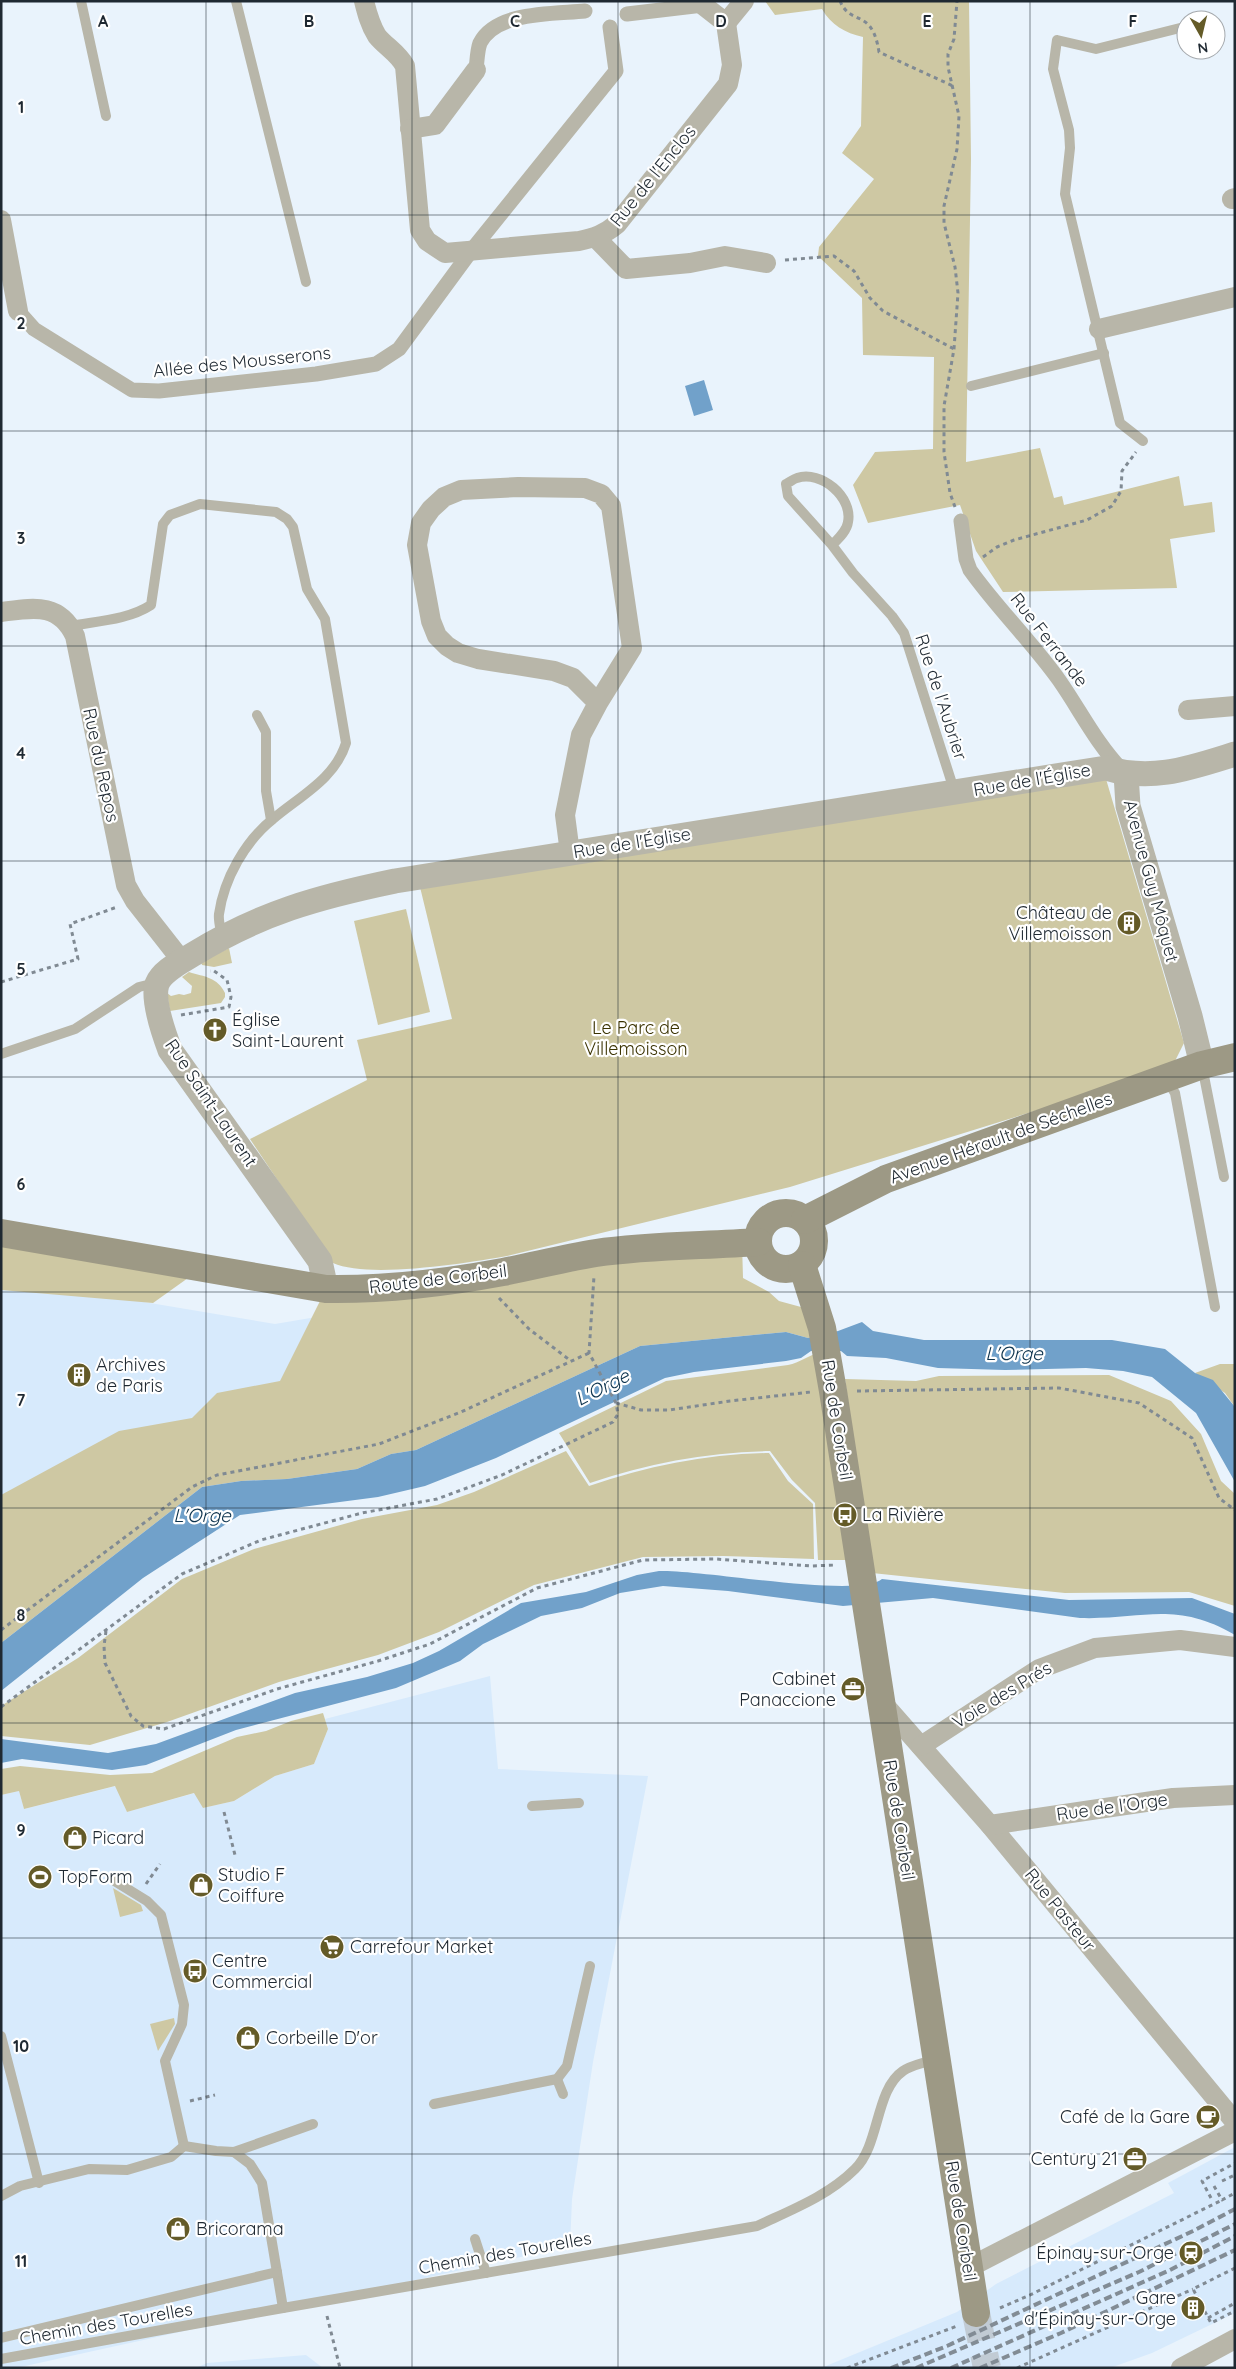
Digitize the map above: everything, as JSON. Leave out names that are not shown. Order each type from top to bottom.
[{"type":"main road","name":"Avenue Hérault de Séchelles","points":[[805,1220],[886,1179],[1202,1065],[1235,1056]]},
{"type":"main road","points":[[790,1213],[805,1220],[810,1226],[814,1242],[809,1258],[802,1265],[788,1269],[773,1265],[762,1256],[758,1242],[762,1226],[774,1216],[790,1213]]},
{"type":"main road","name":"Route de Corbeil","points":[[1,1233],[326,1289],[370,1290],[414,1286],[503,1272],[595,1253],[669,1245],[758,1242]]},
{"type":"main road","name":"Rue de Corbeil","points":[[802,1265],[822,1328],[833,1391],[968,2268],[977,2316]]},
{"type":"street","name":"Rue de l'Enclos","points":[[364,1],[370,24],[378,36],[400,57],[405,66],[420,230],[426,242],[445,253],[596,238],[617,224],[728,84],[732,65],[726,23]]},
{"type":"street","points":[[628,14],[705,3],[726,23],[744,1]]},
{"type":"street","points":[[410,129],[435,125],[476,70],[480,43],[499,23],[514,18],[584,11]]},
{"type":"street","points":[[471,251],[616,71],[610,27]]},
{"type":"street","points":[[1,220],[8,291],[18,311]]},
{"type":"street","points":[[596,238],[626,269],[690,263],[725,256],[766,263]]},
{"type":"street","name":"Allée des Mousserons","points":[[18,311],[34,329],[132,390],[168,390],[316,374],[376,364],[399,349],[471,251]]},
{"type":"street","points":[[1099,329],[1235,297]]},
{"type":"street","points":[[570,853],[564,815],[581,735],[598,703],[632,648],[611,506],[601,494],[585,488],[518,487],[461,490],[444,497],[431,509],[421,523],[417,545],[431,622],[437,636],[458,653],[520,667],[554,671],[573,678],[598,703]]},
{"type":"street","name":"Rue Ferrande","points":[[961,521],[966,559],[970,570],[1019,627],[1060,680],[1105,752],[1126,774]]},
{"type":"street","points":[[1,612],[40,608],[52,612],[70,626]]},
{"type":"street","name":"Rue du Repos","points":[[70,626],[75,636],[126,886],[135,901],[185,959]]},
{"type":"street","points":[[1188,710],[1234,709]]},
{"type":"street","name":"Avenue Guy Môquet","points":[[1202,1065],[1190,1016],[1128,806],[1126,774],[1159,774],[1235,754]]},
{"type":"street","name":"Rue de l'Église","points":[[158,982],[185,959],[222,937],[258,919],[307,902],[353,890],[395,881],[1106,768],[1126,774]]},
{"type":"street","name":"Rue Saint-Laurent","points":[[158,982],[156,993],[160,1018],[170,1050],[320,1261],[326,1289]]},
{"type":"street","name":"Voie des Prés","points":[[921,1746],[1039,1669],[1095,1648],[1180,1640],[1235,1647]]},
{"type":"street","name":"Rue Pasteur","points":[[881,1701],[990,1825],[1235,2122]]},
{"type":"street","name":"Rue de l'Orge","points":[[990,1825],[1173,1798],[1235,1796]]},
{"type":"street","points":[[968,2268],[991,2258],[1235,2131]]},
{"type":"street","points":[[1181,2368],[1235,2339]]},
{"type":"lane","points":[[81,1],[106,116]]},
{"type":"lane","points":[[236,1],[306,282]]},
{"type":"lane","points":[[1143,441],[1120,423],[1099,329],[1065,194],[1070,148],[1069,130],[1053,70],[1058,40],[1096,49],[1176,29]]},
{"type":"lane","points":[[971,386],[1104,353]]},
{"type":"lane","name":"Rue de l'Aubrier","points":[[832,545],[848,523],[847,505],[840,493],[830,484],[814,478],[797,478],[786,484],[788,496],[832,545],[904,633],[955,793]]},
{"type":"lane","points":[[70,626],[118,618],[141,611],[150,605],[162,524],[170,515],[200,504],[276,512],[288,519],[293,526],[307,590],[325,619],[346,743],[342,756],[334,770],[271,820],[244,851],[233,872],[218,916],[222,937]]},
{"type":"lane","points":[[257,715],[266,732],[266,791],[271,820]]},
{"type":"lane","points":[[1,1054],[75,1029],[139,987],[158,982]]},
{"type":"lane","points":[[1202,1065],[1224,1177]]},
{"type":"lane","points":[[1166,1078],[1175,1093],[1215,1307]]},
{"type":"lane","points":[[532,1806],[579,1803]]},
{"type":"lane","points":[[113,1880],[138,1895],[161,1915],[184,2005],[182,2024],[166,2061],[177,2105],[184,2146]]},
{"type":"lane","points":[[434,2104],[556,2079],[568,2066],[590,1966]]},
{"type":"lane","points":[[1,2036],[39,2183]]},
{"type":"lane","name":"Chemin des Tourelles","points":[[1,2359],[757,2226],[826,2193],[856,2169],[870,2148],[889,2088],[902,2072],[937,2058]]},
{"type":"lane","points":[[556,2079],[563,2094]]},
{"type":"lane","points":[[184,2146],[234,2152],[313,2124]]},
{"type":"lane","points":[[1,2196],[20,2186],[39,2183],[90,2169],[127,2170],[172,2157],[184,2146]]},
{"type":"lane","points":[[234,2152],[250,2164],[262,2183],[283,2308]]},
{"type":"lane","points":[[475,2239],[486,2273]]},
{"type":"lane","points":[[1,2338],[277,2272]]},
{"type":"path","points":[[840,1],[847,12],[869,23],[876,37],[879,52],[953,86]]},
{"type":"path","points":[[957,1],[954,39],[948,54],[948,67],[959,116],[957,149],[944,206],[944,224],[955,267],[958,293],[954,349],[944,406],[944,452],[950,493],[961,521]]},
{"type":"path","points":[[766,263],[818,256],[834,256],[854,271],[870,298],[882,311],[954,349]]},
{"type":"path","points":[[970,570],[996,547],[1038,532],[1087,520],[1098,516],[1112,506],[1121,491],[1122,471],[1143,441]]},
{"type":"path","points":[[1,982],[78,959],[70,924],[135,901]]},
{"type":"path","points":[[160,1018],[229,1007],[231,997],[227,980],[214,972],[198,970],[185,959]]},
{"type":"path","points":[[1,1707],[182,1574],[261,1540],[362,1513],[437,1499],[502,1475],[613,1422],[618,1414],[616,1403],[589,1353],[595,1253]]},
{"type":"path","points":[[495,1296],[503,1300],[529,1329],[571,1362]]},
{"type":"path","points":[[1,1630],[192,1487],[217,1476],[379,1444],[461,1412],[589,1353]]},
{"type":"path","points":[[616,1403],[641,1410],[670,1410],[780,1395],[833,1391],[1059,1388],[1139,1403],[1192,1438],[1220,1498],[1235,1510]]},
{"type":"path","points":[[106,1630],[104,1646],[105,1663],[131,1716],[143,1726],[164,1729],[277,1689],[378,1661],[430,1644],[537,1588],[643,1560],[716,1559],[811,1566],[861,1564]]},
{"type":"path","points":[[224,1812],[235,1855]]},
{"type":"path","points":[[138,1895],[160,1864]]},
{"type":"path","points":[[177,2105],[215,2095]]},
{"type":"path","points":[[1202,2181],[1235,2163]]},
{"type":"path","points":[[1198,2172],[1211,2198]]},
{"type":"path","points":[[1222,2182],[1235,2175]]},
{"type":"path","points":[[1214,2186],[1222,2200]]},
{"type":"path","points":[[847,2368],[1030,2295],[1235,2193]]},
{"type":"path","points":[[1018,2368],[1235,2268]]},
{"type":"path","points":[[1221,2274],[1224,2280]]},
{"type":"path","points":[[1193,2289],[1211,2323],[1235,2311]]},
{"type":"path","points":[[323,2301],[340,2368]]},
{"type":"path","points":[[1208,2318],[1235,2304]]},
{"type":"shaded area","points":[[1,1278],[275,1324],[334,1314],[375,1315],[1,1594]]},
{"type":"shaded area","points":[[490,1676],[498,1769],[648,1776],[593,2062],[572,2199],[570,2246],[16,2368],[1,2368],[1,1795],[19,1791],[24,1809],[116,1786],[127,1812],[195,1793],[203,1808],[234,1801],[275,1776],[314,1764],[328,1729],[325,1719]]},
{"type":"shaded area","points":[[1235,2147],[1235,2313],[1152,2353],[1110,2368],[821,2368],[957,2312],[996,2284],[1174,2193],[1168,2183]]},
{"type":"shaded area","points":[[306,2355],[323,2368],[196,2368],[207,2363]]},
{"type":"green space","points":[[765,1],[969,1],[971,159],[966,462],[1040,448],[1054,498],[1062,496],[1064,505],[1179,476],[1184,506],[1212,502],[1215,532],[1170,539],[1177,588],[1003,592],[976,551],[960,505],[868,523],[853,485],[875,452],[933,449],[934,357],[863,355],[862,298],[818,256],[819,247],[874,179],[842,153],[861,126],[863,37],[839,27],[830,20],[822,9],[775,15]]},
{"type":"green space","name":"Le Parc de Villemoisson","points":[[1106,779],[1184,1043],[1174,1063],[1083,1096],[790,1187],[507,1256],[418,1268],[369,1270],[349,1268],[333,1263],[250,1139],[367,1080],[357,1040],[452,1019],[420,887]]},
{"type":"green space","points":[[406,909],[430,1012],[378,1025],[354,921]]},
{"type":"green space","points":[[229,948],[232,963],[214,967],[202,965],[201,962]]},
{"type":"green space","points":[[189,972],[210,978],[218,984],[225,993],[221,1003],[170,1011],[167,993],[171,996],[191,993],[192,986],[182,977]]},
{"type":"green space","points":[[1,1233],[202,1268],[153,1303],[1,1290]]},
{"type":"green space","points":[[742,1243],[743,1278],[769,1292],[779,1301],[801,1307],[812,1328],[814,1337],[808,1338],[786,1332],[640,1346],[416,1450],[391,1454],[357,1469],[287,1479],[241,1481],[202,1487],[1,1643],[1,1495],[119,1431],[192,1418],[217,1393],[280,1381],[326,1289]]},
{"type":"green space","points":[[819,1353],[851,1560],[818,1560],[815,1503],[792,1480],[770,1451],[701,1456],[678,1460],[656,1464],[590,1483],[559,1433],[666,1381],[788,1365]]},
{"type":"green space","points":[[1220,1364],[1235,1364],[1235,1407],[1225,1393],[1195,1373]]},
{"type":"green space","points":[[1109,1375],[1171,1401],[1201,1434],[1221,1481],[1235,1494],[1235,1606],[1189,1592],[1065,1593],[872,1573],[845,1379],[916,1381],[939,1376]]},
{"type":"green space","points":[[566,1451],[589,1486],[678,1462],[723,1456],[769,1453],[788,1481],[813,1504],[814,1559],[723,1556],[643,1557],[534,1585],[439,1632],[378,1655],[279,1682],[167,1722],[90,1745],[1,1736],[1,1706],[78,1658],[182,1579],[254,1549],[362,1519],[437,1505],[474,1492]]},
{"type":"green space","points":[[323,1713],[328,1729],[314,1764],[275,1776],[234,1801],[203,1808],[194,1793],[127,1812],[115,1786],[24,1809],[19,1791],[1,1795],[1,1769],[20,1766],[110,1775],[152,1773],[237,1737],[266,1731],[291,1721]]},
{"type":"green space","points":[[113,1888],[141,1905],[143,1911],[120,1917]]},
{"type":"green space","points":[[174,2018],[175,2024],[158,2051],[150,2024]]},
{"type":"water","points":[[704,380],[713,410],[694,416],[685,386]]},
{"type":"water","name":"L'Orge","points":[[862,1322],[873,1331],[924,1340],[1112,1340],[1165,1349],[1195,1373],[1213,1380],[1235,1407],[1235,1482],[1196,1413],[1152,1377],[1123,1371],[1086,1368],[1005,1370],[938,1368],[886,1358],[847,1356],[841,1351],[811,1351],[801,1358],[786,1361],[694,1372],[665,1378],[496,1458],[425,1486],[378,1497],[240,1515],[143,1578],[1,1691],[1,1643],[202,1487],[241,1481],[287,1479],[357,1469],[391,1454],[416,1450],[640,1346],[786,1332],[808,1338],[838,1331]]},
{"type":"water","points":[[659,1571],[812,1585],[843,1586],[867,1584],[882,1579],[1069,1600],[1192,1598],[1235,1614],[1235,1635],[1214,1624],[1176,1615],[1158,1614],[1080,1618],[933,1598],[843,1606],[728,1591],[663,1586],[620,1593],[582,1608],[541,1616],[483,1644],[460,1661],[396,1688],[236,1730],[146,1765],[112,1770],[22,1759],[1,1763],[1,1739],[108,1753],[156,1744],[295,1693],[367,1677],[413,1663],[439,1651],[521,1603],[586,1592],[637,1575]]},
{"type":"tunnel","points":[[976,2313],[987,2368]]},
{"type":"railway","points":[[891,2368],[947,2346],[1193,2231],[1235,2209]]},
{"type":"railway","points":[[916,2368],[1139,2272],[1235,2224]]},
{"type":"railway","points":[[951,2368],[1170,2270],[1235,2236]]},
{"type":"railway","points":[[980,2368],[1061,2333],[1235,2250]]},
{"type":"place","name":"Château de Villemoisson","points":[[1129,923]]},
{"type":"place","name":"Église Saint-Laurent","points":[[215,1030]]},
{"type":"place","name":"Archives de Paris","points":[[79,1375]]},
{"type":"place","name":"La Rivière","points":[[845,1515]]},
{"type":"place","name":"Cabinet Panaccione","points":[[853,1689]]},
{"type":"place","name":"Picard","points":[[75,1838]]},
{"type":"place","name":"TopForm","points":[[40,1877]]},
{"type":"place","name":"Studio F Coiffure","points":[[201,1885]]},
{"type":"place","name":"Carrefour Market","points":[[332,1947]]},
{"type":"place","name":"Centre Commercial","points":[[195,1971]]},
{"type":"place","name":"Corbeille D'or","points":[[248,2038]]},
{"type":"place","name":"Café de la Gare","points":[[1208,2117]]},
{"type":"place","name":"Century 21","points":[[1135,2159]]},
{"type":"place","name":"Bricorama","points":[[178,2229]]},
{"type":"place","name":"Épinay-sur-Orge","points":[[1191,2253]]},
{"type":"place","name":"Gare d'Épinay-sur-Orge","points":[[1193,2308]]}]
